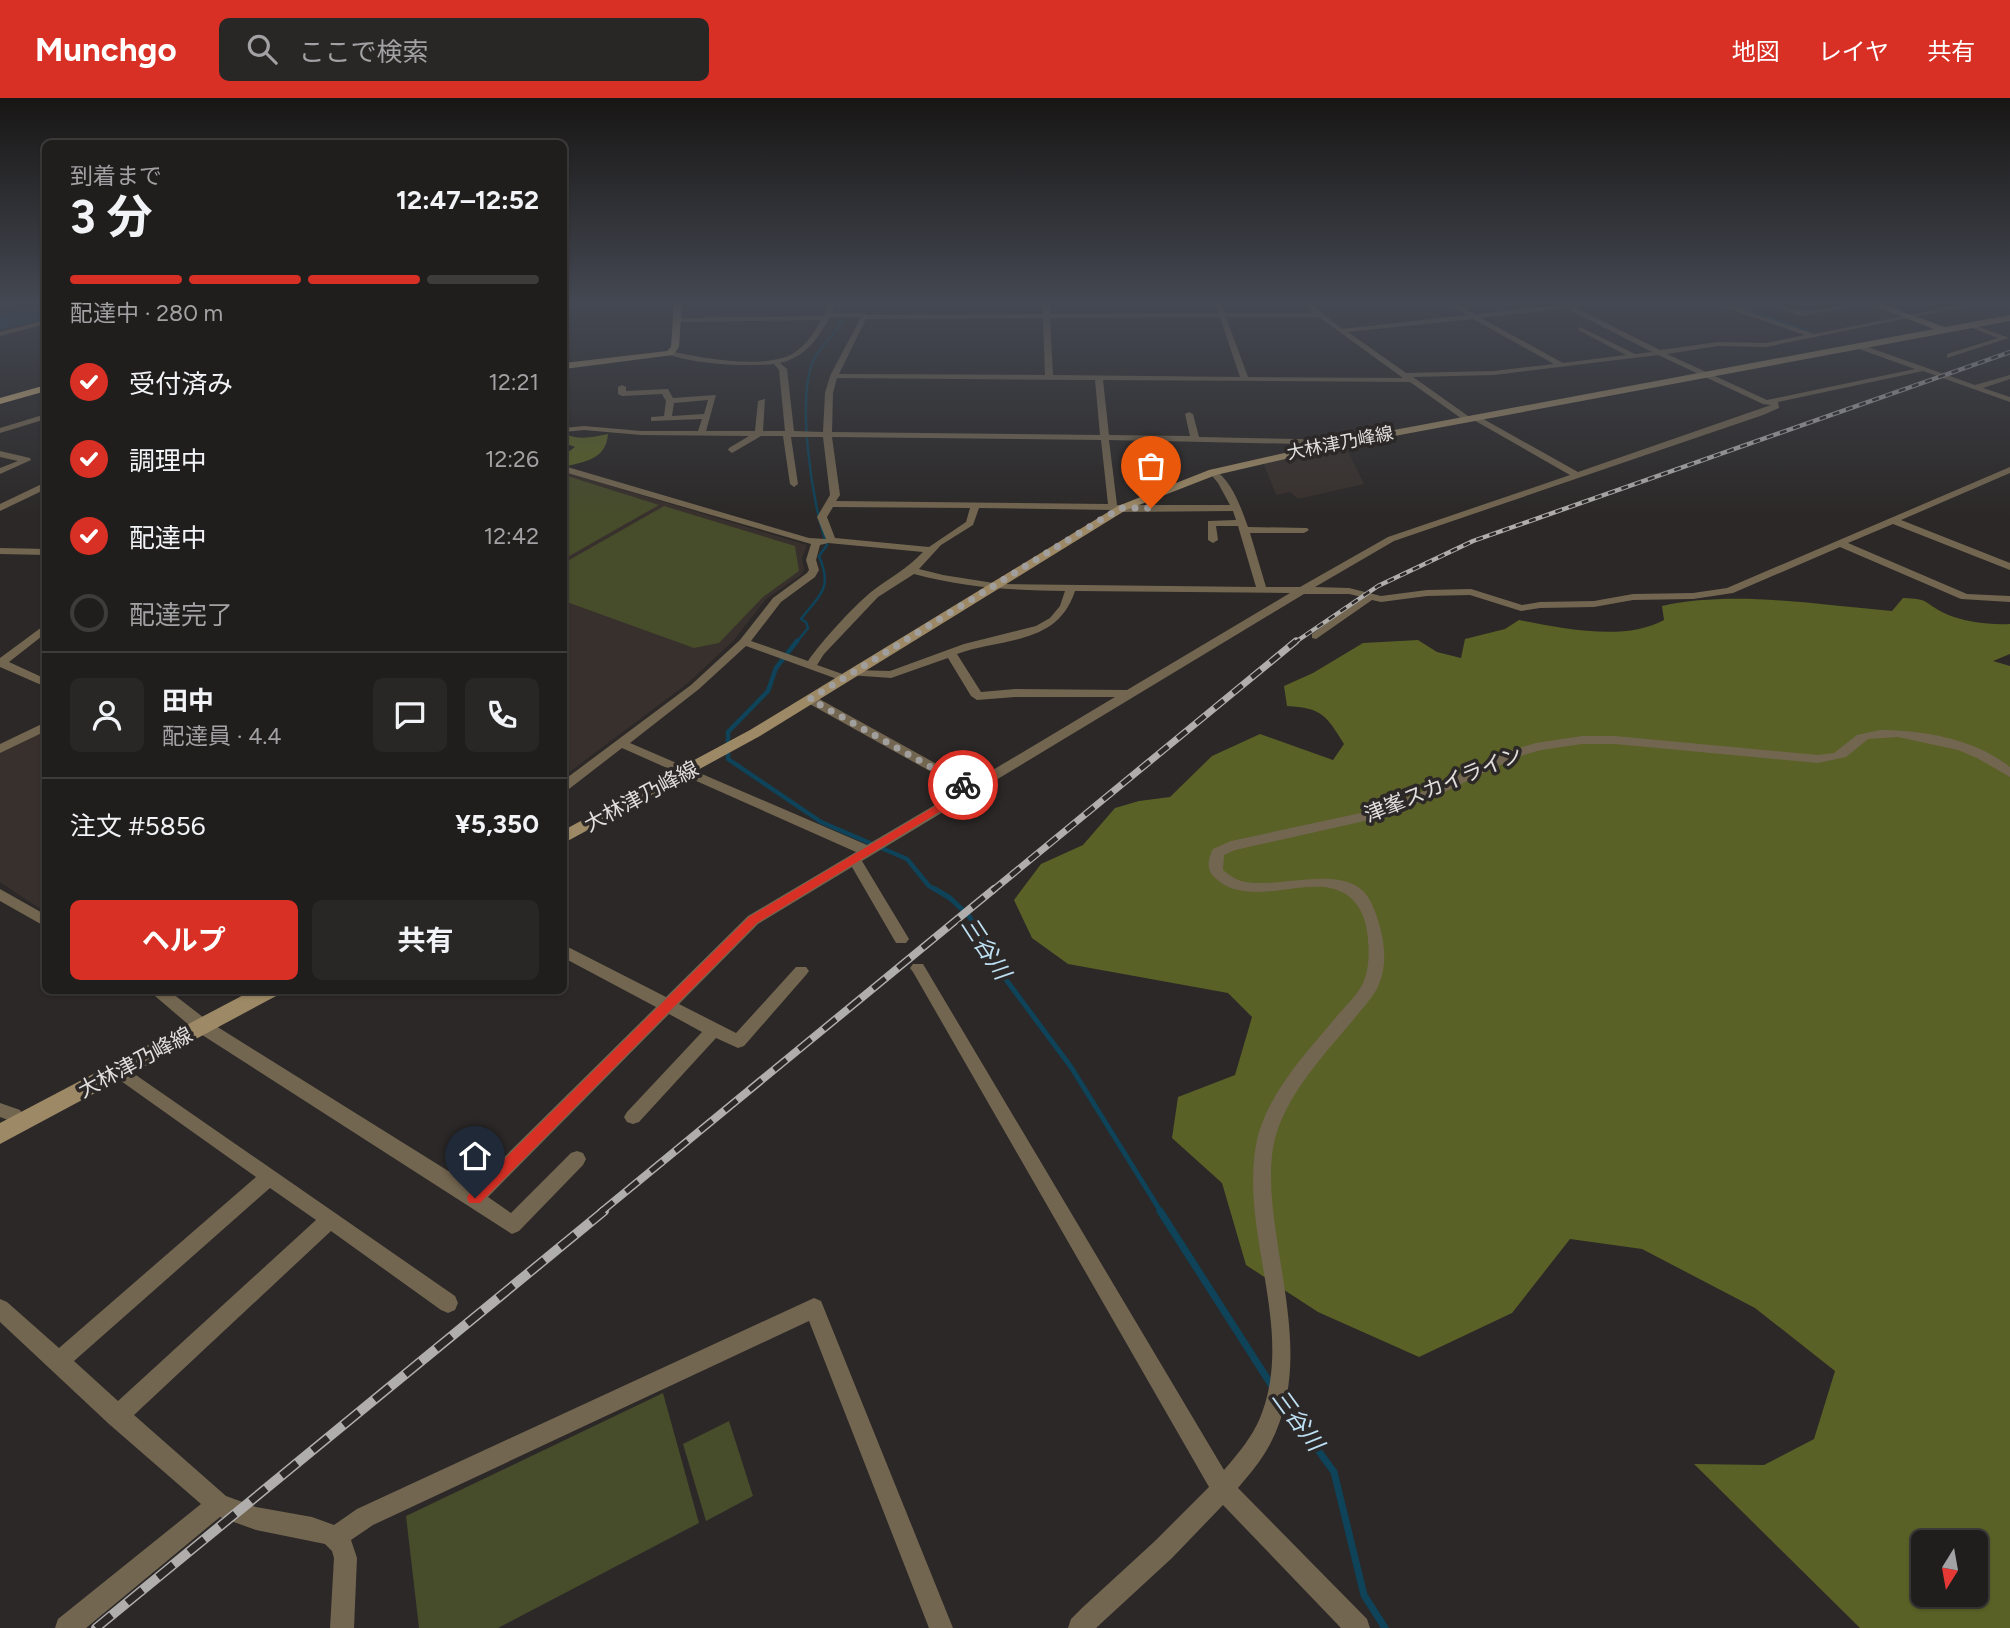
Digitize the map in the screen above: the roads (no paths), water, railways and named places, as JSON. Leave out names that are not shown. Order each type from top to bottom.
[{"type":"highway","points":[[0,398],[42,387]]},
{"type":"main road","name":"大林津乃峰線","points":[[567,835],[735,745],[1119,508],[1213,472],[1346,442],[1707,374]]},
{"type":"main road","name":"大林津乃峰線","points":[[9,1129],[263,994]]},
{"type":"street","points":[[782,374],[792,435],[793,484]]},
{"type":"street","points":[[1243,374],[1245,380]]},
{"type":"street","points":[[1404,374],[1471,418],[1577,475]]},
{"type":"street","points":[[567,784],[695,687],[744,642],[771,606],[811,575],[814,570],[811,560],[825,542],[822,517],[835,495],[828,435],[829,393],[834,376],[1245,380],[1470,374]]},
{"type":"street","points":[[1704,375],[1766,402],[1899,374]]},
{"type":"street","points":[[1933,374],[2010,400]]},
{"type":"street","points":[[1973,388],[2010,377]]},
{"type":"street","points":[[1099,379],[1104,437],[1119,508]]},
{"type":"street","points":[[622,387],[622,394],[665,391],[670,401],[668,418]]},
{"type":"street","points":[[670,401],[713,397],[702,432]]},
{"type":"street","points":[[759,434],[762,401]]},
{"type":"street","points":[[475,1198],[753,920],[1391,539],[1767,411],[1776,406],[1773,401]]},
{"type":"street","points":[[1189,414],[1195,438]]},
{"type":"street","points":[[654,419],[707,416]]},
{"type":"street","points":[[0,430],[42,417]]},
{"type":"street","points":[[567,430],[1346,442]]},
{"type":"street","points":[[733,450],[759,434]]},
{"type":"street","points":[[1154,438],[1157,458]]},
{"type":"street","points":[[0,454],[27,460],[0,471]]},
{"type":"street","points":[[567,470],[825,542],[930,550]]},
{"type":"street","points":[[912,570],[992,586],[1349,591],[1369,597],[1388,598],[1454,591],[1471,592],[1508,606],[1529,608],[1540,604],[1594,604],[1633,597],[1693,596],[1729,591],[2010,470]]},
{"type":"street","points":[[1213,472],[1243,527],[1262,590]]},
{"type":"street","points":[[0,508],[42,487]]},
{"type":"street","points":[[0,499],[10,503]]},
{"type":"street","points":[[831,503],[1235,509]]},
{"type":"street","points":[[812,664],[820,652],[874,596],[912,570],[930,550],[970,523],[975,506]]},
{"type":"street","points":[[1891,520],[2010,567]]},
{"type":"street","points":[[1213,540],[1211,523],[1304,530]]},
{"type":"street","points":[[1840,542],[1965,597],[2010,600]]},
{"type":"street","points":[[0,551],[42,552]]},
{"type":"street","points":[[744,642],[848,675],[891,675],[963,647],[1041,629],[1061,615],[1068,603],[1071,588]]},
{"type":"street","points":[[1316,636],[1369,597]]},
{"type":"street","points":[[42,630],[0,663],[42,682]]},
{"type":"street","points":[[951,653],[977,696],[1016,693],[1131,694]]},
{"type":"street","points":[[810,699],[972,789]]},
{"type":"street","points":[[0,749],[42,728]]},
{"type":"street","name":"津峯スカイライン","points":[[1080,1628],[1223,1489],[1254,1450],[1270,1421],[1277,1397],[1281,1365],[1280,1321],[1263,1197],[1265,1144],[1279,1106],[1372,983],[1377,964],[1375,936],[1368,909],[1353,892],[1328,883],[1254,886],[1231,882],[1219,874],[1215,867],[1216,855],[1221,850],[1373,815],[1429,794],[1514,754],[1540,746],[1582,740],[1615,740],[1818,759],[1843,754],[1863,737],[1902,734],[1979,755],[1996,762],[2010,773]]},
{"type":"street","points":[[620,743],[874,848]]},
{"type":"street","points":[[855,860],[901,939]]},
{"type":"street","points":[[0,894],[42,920]]},
{"type":"street","points":[[567,953],[738,1041],[801,971]]},
{"type":"street","points":[[918,968],[1223,1489],[1358,1628]]},
{"type":"street","points":[[161,994],[202,1026],[475,1198],[512,1225],[577,1159]]},
{"type":"street","points":[[633,1117],[713,1030]]},
{"type":"street","points":[[120,1071],[448,1303]]},
{"type":"street","points":[[0,1110],[14,1115],[9,1129]]},
{"type":"street","points":[[58,1362],[269,1177]]},
{"type":"street","points":[[117,1416],[330,1220]]},
{"type":"street","points":[[335,1538],[365,1517],[814,1308],[942,1628]]},
{"type":"street","points":[[0,1309],[218,1504],[235,1513],[271,1523],[319,1530],[335,1538],[345,1552],[342,1628]]},
{"type":"street","points":[[67,1628],[218,1504]]},
{"type":"waterway","name":"三谷川","points":[[796,643],[808,628],[806,622],[801,619],[819,597],[824,584],[825,576],[819,556],[827,545],[816,504],[808,451],[806,398],[809,374]]},
{"type":"waterway","name":"三谷川","points":[[797,641],[776,668],[768,691],[728,732],[728,759],[821,822],[907,859],[929,886],[938,891]]},
{"type":"waterway","name":"三谷川","points":[[935,889],[950,898],[969,916],[1007,981],[1071,1067],[1161,1212]]},
{"type":"waterway","name":"三谷川","points":[[1160,1211],[1272,1386]]},
{"type":"waterway","name":"三谷川","points":[[1283,1402],[1334,1472],[1364,1595],[1385,1628]]},
{"type":"railway","points":[[1294,643],[1378,586],[1473,541],[1946,374]]},
{"type":"railway","points":[[992,891],[1296,641]]},
{"type":"railway","points":[[601,1212],[994,889]]},
{"type":"railway","points":[[96,1628],[604,1211]]}]
